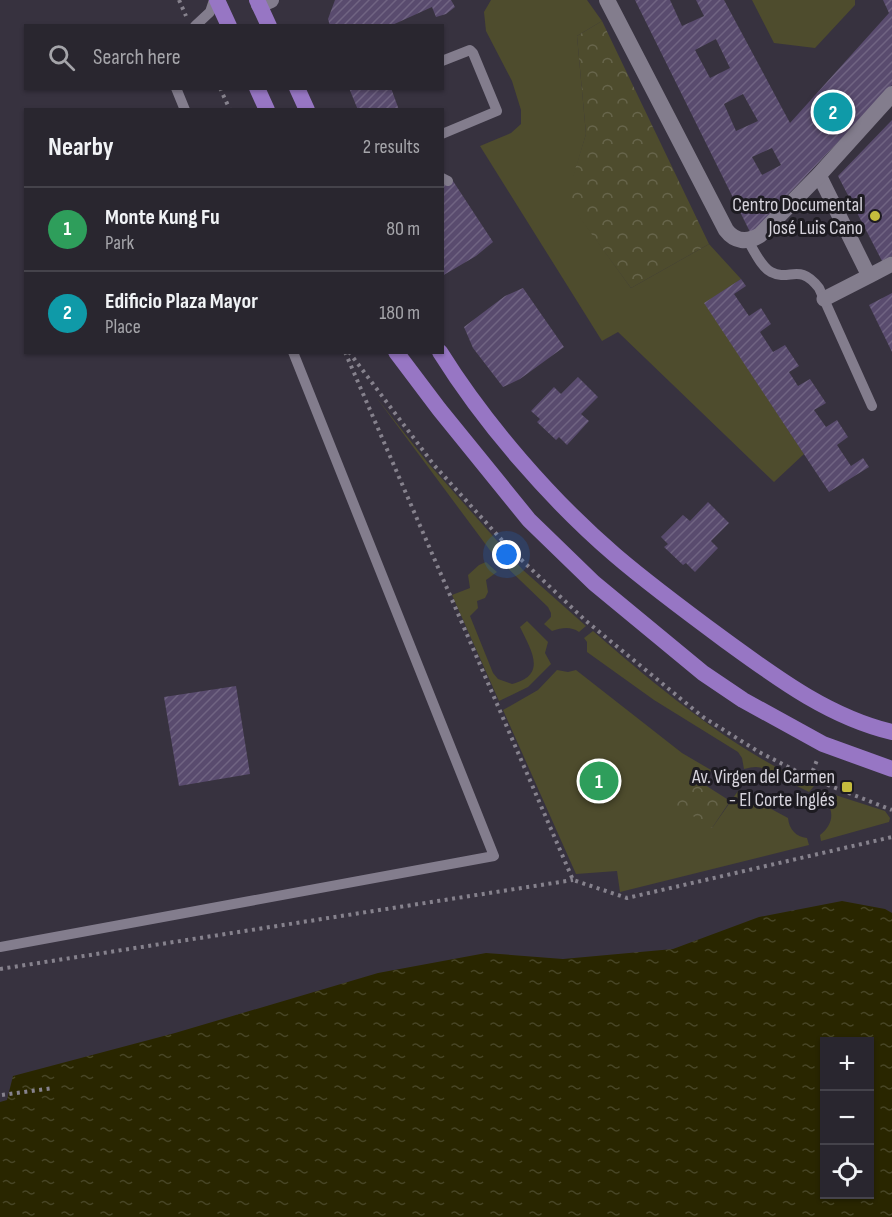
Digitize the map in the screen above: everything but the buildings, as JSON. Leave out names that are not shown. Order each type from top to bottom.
[{"type":"highway","points":[[216,0],[227,24]]},
{"type":"highway","points":[[262,2],[268,24]]},
{"type":"highway","points":[[258,90],[266,108]]},
{"type":"highway","points":[[298,90],[306,108]]},
{"type":"highway","points":[[398,354],[529,520],[594,583],[703,673],[743,700],[823,744],[892,769]]},
{"type":"highway","points":[[441,354],[502,436],[542,483],[614,554],[769,673],[837,712],[892,732]]},
{"type":"street","points":[[607,0],[726,230],[735,239],[748,241],[760,235],[819,175],[892,94]]},
{"type":"street","points":[[819,175],[869,276]]},
{"type":"street","points":[[824,299],[892,264]]},
{"type":"lane","points":[[197,24],[210,12],[216,0]]},
{"type":"lane","points":[[444,60],[470,50],[497,111],[444,133]]},
{"type":"lane","points":[[177,90],[184,108]]},
{"type":"lane","points":[[748,241],[767,269],[778,275],[799,273],[807,276],[819,288],[872,406]]},
{"type":"lane","points":[[0,947],[494,856],[294,354]]},
{"type":"path","points":[[221,90],[229,108]]},
{"type":"path","points":[[346,354],[573,880]]},
{"type":"path","points":[[0,969],[573,880],[627,898],[892,837]]},
{"type":"path","points":[[2,1095],[54,1088]]},
{"type":"green space","points":[[491,0],[587,0],[602,21],[577,36],[586,134],[567,199],[631,288],[709,244],[741,279],[705,303],[804,454],[774,482],[618,332],[602,341],[480,146],[511,133],[521,124],[521,110],[512,81],[486,31],[484,12]]},
{"type":"green space","points":[[752,0],[855,0],[855,5],[815,48],[774,43]]},
{"type":"green space","points":[[602,21],[709,244],[631,288],[566,199],[586,134],[577,36]]},
{"type":"green space","points":[[376,397],[428,463],[523,570],[586,626],[579,632],[566,628],[552,631],[544,624],[551,617],[548,607],[492,553]]},
{"type":"green space","points":[[486,562],[497,572],[486,580],[488,592],[485,598],[477,601],[478,608],[470,616],[493,673],[498,679],[512,684],[530,675],[534,661],[520,627],[527,621],[548,642],[545,653],[551,664],[528,687],[499,701],[452,595],[470,588],[468,575]]},
{"type":"green space","points":[[593,631],[698,717],[754,754],[814,786],[809,792],[783,779],[769,782],[766,773],[761,768],[744,769],[738,752],[654,700],[587,652],[587,642],[584,638]]},
{"type":"green space","points":[[557,670],[568,672],[576,670],[682,753],[711,770],[702,783],[691,776],[712,828],[738,791],[788,818],[794,832],[807,838],[809,845],[620,892],[617,871],[576,874],[503,710],[538,690]]},
{"type":"green space","points":[[691,776],[730,801],[712,828],[672,803]]},
{"type":"green space","points":[[826,792],[885,811],[890,818],[889,822],[821,841],[820,835],[825,831],[831,817],[830,807],[823,797]]},
{"type":"water","points":[[842,901],[885,909],[892,913],[892,1217],[0,1217],[0,1102],[7,1100],[13,1076],[175,1033],[378,973],[486,953],[563,959],[673,949],[759,917]]},
{"type":"place","name":"Edificio Plaza Mayor","points":[[833,112]]},
{"type":"place","name":"Centro Documental José Luis Cano","points":[[875,216]]},
{"type":"place","name":"Monte Kung Fu","points":[[599,781]]},
{"type":"place","name":"Av. Virgen del Carmen - El Corte Inglés","points":[[847,787]]}]
